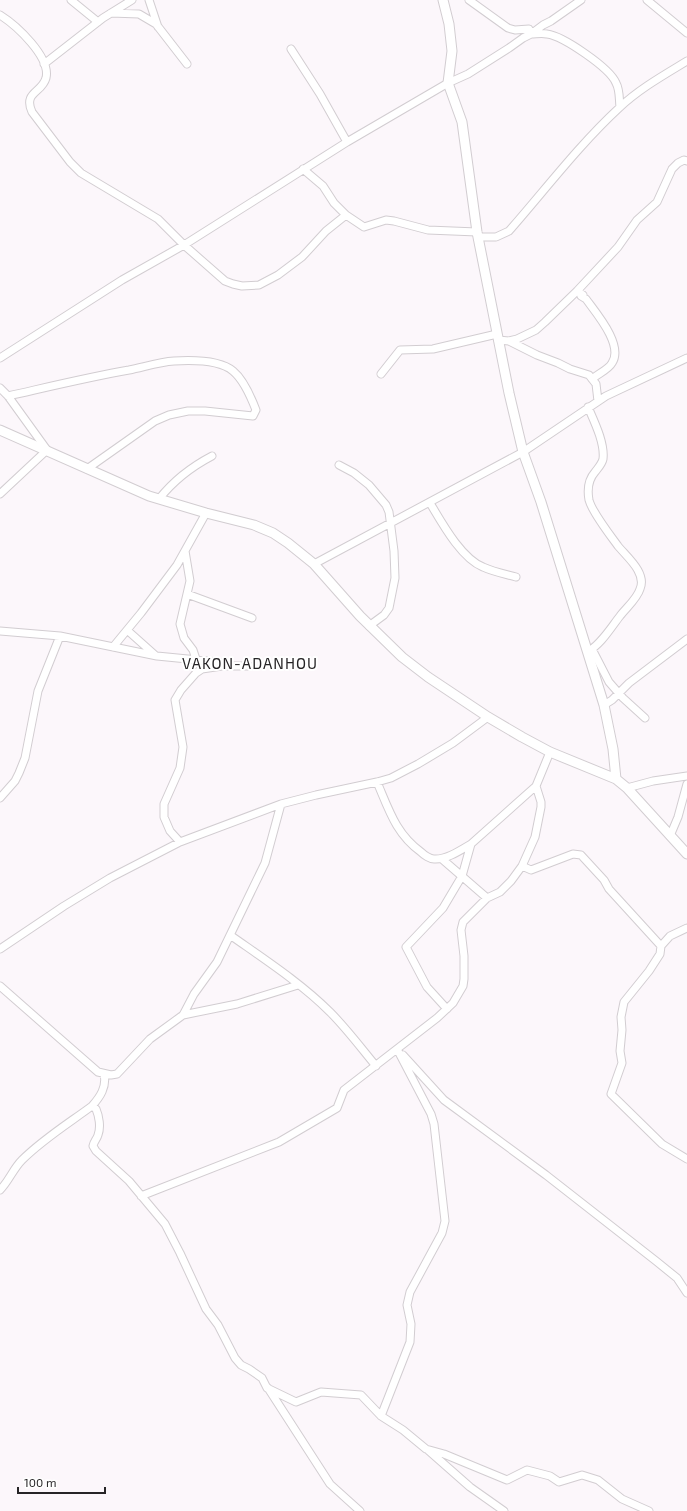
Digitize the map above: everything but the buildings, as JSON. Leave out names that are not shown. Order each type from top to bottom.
[{"type":"main road","points":[[444,0],[452,52],[448,83],[462,122],[478,234],[508,393],[523,452],[590,650],[613,749],[616,779]]},
{"type":"main road","points":[[0,430],[159,499],[254,525],[288,542],[314,564],[369,626],[428,677],[488,717],[550,752],[616,779],[627,788],[687,854]]},
{"type":"street","points":[[72,0],[98,22]]},
{"type":"street","points":[[44,64],[98,22],[132,0]]},
{"type":"street","points":[[150,0],[158,27]]},
{"type":"street","points":[[468,0],[508,28],[515,30],[529,29],[531,34]]},
{"type":"street","points":[[0,358],[122,280],[184,245],[346,142],[448,83],[468,74],[581,0]]},
{"type":"street","points":[[647,0],[687,33]]},
{"type":"street","points":[[111,13],[139,14],[156,24],[187,64]]},
{"type":"street","points":[[0,15],[20,31],[42,58],[46,68],[46,77],[43,83],[33,93],[28,102],[32,112],[70,162],[81,173],[158,219],[184,245],[225,281],[250,287],[259,285],[278,275],[298,261],[332,224],[346,215]]},
{"type":"street","points":[[531,34],[547,34],[560,39],[579,49],[611,75],[616,82],[620,107]]},
{"type":"street","points":[[291,49],[320,94],[346,142]]},
{"type":"street","points":[[303,169],[323,186],[334,203],[346,215],[364,227],[386,220],[394,220],[428,230],[496,237],[509,231],[570,159],[600,126],[620,107],[636,94],[687,61]]},
{"type":"street","points":[[509,341],[536,330],[577,291],[618,247],[638,220],[657,202],[672,169],[678,163],[684,160],[687,161]]},
{"type":"street","points":[[577,291],[583,295],[581,296],[586,299],[612,337],[615,353],[612,364],[592,379]]},
{"type":"street","points":[[381,374],[396,352],[400,350],[433,350],[497,337],[570,369],[589,375],[598,390],[598,401]]},
{"type":"street","points":[[314,564],[523,452],[606,396],[687,358]]},
{"type":"street","points":[[8,396],[104,374],[172,362],[189,361],[220,364],[233,370],[251,398],[256,410],[253,416],[205,411],[188,411],[169,415],[155,421],[87,469]]},
{"type":"street","points":[[0,388],[8,396],[47,450],[0,494]]},
{"type":"street","points":[[588,407],[600,438],[603,459],[601,465],[589,482],[588,494],[590,504],[619,547],[635,566],[642,581],[640,590],[590,650],[605,676],[619,693],[645,718]]},
{"type":"street","points":[[159,499],[169,486],[179,477],[212,456]]},
{"type":"street","points":[[339,465],[354,473],[369,485],[386,505],[389,512],[394,551],[395,578],[389,608],[384,615],[369,626]]},
{"type":"street","points":[[430,502],[453,539],[472,561],[482,567],[516,577]]},
{"type":"street","points":[[113,647],[177,565],[206,513]]},
{"type":"street","points":[[185,551],[190,581],[180,624],[184,638],[193,650],[196,660]]},
{"type":"street","points":[[187,594],[252,618]]},
{"type":"street","points":[[127,630],[157,656]]},
{"type":"street","points":[[0,631],[60,636],[157,656],[218,662],[227,666]]},
{"type":"street","points":[[0,798],[20,773],[25,758],[38,691],[60,636]]},
{"type":"street","points":[[604,705],[612,700],[629,682],[687,639]]},
{"type":"street","points":[[180,842],[170,831],[164,817],[164,804],[180,768],[182,747],[175,700],[181,690],[196,673],[202,670],[227,666],[249,666]]},
{"type":"street","points":[[0,949],[64,906],[110,878],[180,842],[281,804],[391,778],[418,764],[467,733],[488,717]]},
{"type":"street","points":[[377,782],[397,828],[411,845],[433,860],[442,859],[471,844],[536,786],[550,752]]},
{"type":"street","points":[[627,788],[653,781],[687,776]]},
{"type":"street","points":[[670,836],[678,817],[687,784]]},
{"type":"street","points":[[141,1196],[279,1142],[337,1108],[344,1090],[376,1066],[453,1003],[460,992],[464,979],[464,956],[461,930],[463,922],[487,898],[500,892],[511,882],[522,866],[535,837],[541,807],[536,786]]},
{"type":"street","points":[[183,1015],[194,994],[217,962],[265,863],[281,804]]},
{"type":"street","points":[[447,1009],[427,987],[406,948],[443,908],[462,876],[471,844]]},
{"type":"street","points":[[522,866],[531,870],[573,854],[581,855],[604,880],[609,889],[661,946]]},
{"type":"street","points":[[442,859],[487,898]]},
{"type":"street","points":[[687,928],[670,936],[661,946],[660,954],[649,971],[624,1002],[620,1051],[622,1063],[611,1094],[662,1144],[687,1159]]},
{"type":"street","points":[[230,935],[276,967],[332,1013],[376,1066]]},
{"type":"street","points":[[0,986],[98,1072],[111,1076],[117,1074],[150,1039],[183,1015],[237,1004],[298,985]]},
{"type":"street","points":[[397,1049],[424,1076],[444,1100],[546,1175],[656,1261],[677,1278],[687,1293]]},
{"type":"street","points":[[381,1416],[410,1342],[408,1305],[410,1292],[442,1233],[445,1221],[434,1124],[431,1114],[397,1049]]},
{"type":"street","points":[[0,1190],[7,1183],[21,1161],[51,1136],[92,1106],[104,1089],[106,1082],[104,1074]]},
{"type":"street","points":[[92,1106],[96,1109],[100,1128],[93,1146],[96,1151],[129,1181],[165,1224],[206,1309],[218,1325],[235,1358],[241,1365],[249,1368],[262,1378],[330,1484],[360,1511]]},
{"type":"street","points":[[267,1388],[296,1402],[321,1392],[361,1395],[381,1416],[404,1430],[470,1487],[504,1511]]},
{"type":"street","points":[[426,1448],[507,1480],[527,1470],[550,1476],[559,1482],[582,1475],[598,1480],[622,1499],[649,1511]]},
{"type":"district","name":"VAKON-ADANHOU","points":[[250,664]]}]
